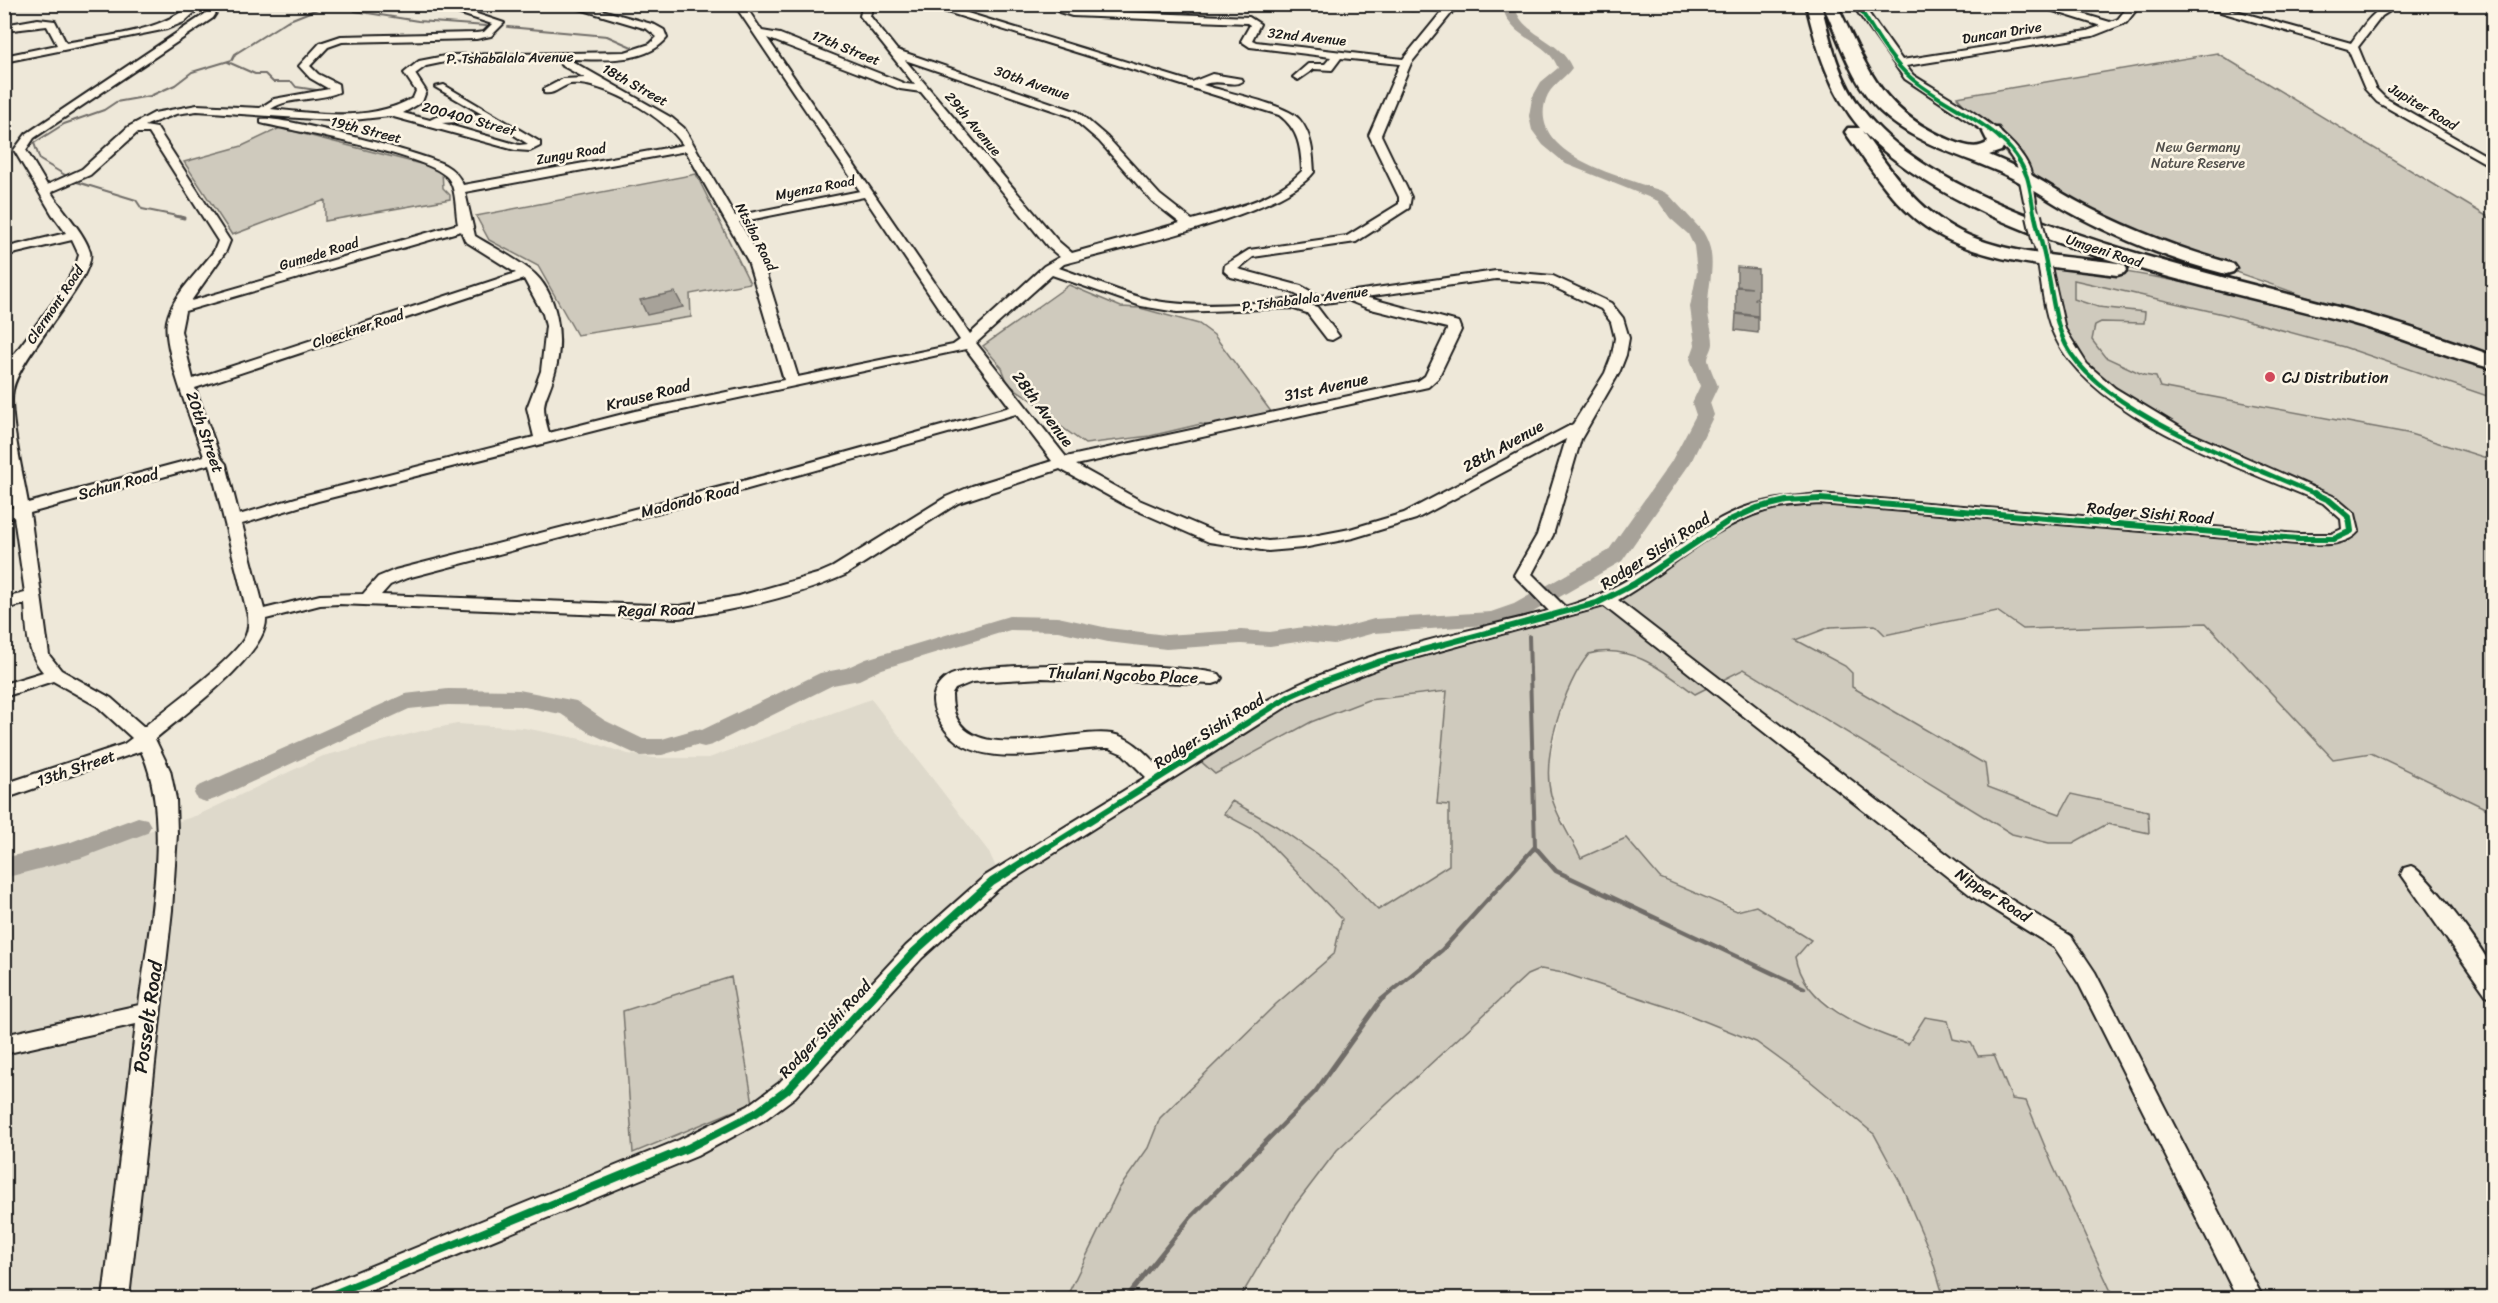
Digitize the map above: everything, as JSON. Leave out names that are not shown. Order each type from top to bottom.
[{"type":"highway","name":"Umgeni Road","points":[[1825,5],[1819,28],[1840,88],[1866,126],[1907,160],[1980,202],[2043,230],[2128,260],[2435,342],[2493,363]]},
{"type":"highway","name":"Umgeni Road","points":[[1825,5],[1860,90],[1876,115],[1919,153],[1974,187],[2043,219],[2112,244],[2400,320],[2493,351]]},
{"type":"highway","points":[[1825,5],[1880,101],[1909,126],[1951,148],[2027,178],[2065,202],[2112,226],[2175,252],[2408,317],[2493,346]]},
{"type":"highway","points":[[1819,28],[1822,66],[1835,104],[1911,205],[1934,222],[1971,241],[2043,252],[2143,273],[2435,342]]},
{"type":"highway","points":[[1951,148],[1975,153],[1991,150],[1997,142],[1992,132]]},
{"type":"highway","points":[[2030,201],[2048,199],[2065,202]]},
{"type":"street","points":[[262,112],[275,102],[324,95],[335,90],[334,86],[314,76],[304,66],[318,51],[331,42],[352,39],[476,36],[487,33],[499,23],[435,4]]},
{"type":"street","name":"P. Tshabalala Avenue","points":[[44,190],[85,172],[132,129],[157,116],[189,108],[345,117],[389,112],[408,106],[420,97],[421,91],[409,73],[423,63],[450,58],[626,55],[654,45],[662,38],[660,32],[646,25],[568,4]]},
{"type":"street","name":"28th Avenue","points":[[739,4],[971,342],[974,350],[1062,463],[1151,512],[1215,538],[1257,545],[1288,545],[1353,533],[1410,516],[1572,429],[1577,429]]},
{"type":"street","name":"29th Avenue","points":[[868,4],[867,20],[1053,244],[1069,258]]},
{"type":"street","name":"32nd Avenue","points":[[1059,4],[1063,10],[1072,13],[1249,20],[1255,24],[1246,39],[1250,44],[1406,62]]},
{"type":"street","points":[[1396,4],[1420,7],[1443,4]]},
{"type":"street","points":[[1315,299],[1296,289],[1236,274],[1231,271],[1232,265],[1249,254],[1351,239],[1405,205],[1405,197],[1375,139],[1406,62],[1454,4]]},
{"type":"street","name":"Rodger Sishi Road","points":[[324,1299],[688,1148],[756,1113],[787,1090],[914,952],[992,882],[1046,846],[1263,712],[1319,682],[1366,665],[1556,609],[1606,599],[1732,518],[1767,504],[1794,499],[1835,500],[2305,540],[2334,539],[2351,531],[2349,517],[2329,500],[2157,420],[2124,401],[2085,371],[2071,354],[2056,324],[2027,178],[2011,149],[1992,132],[1923,88],[1898,64],[1857,4]]},
{"type":"street","points":[[1898,5],[1912,4]]},
{"type":"street","points":[[2036,4],[2113,26]]},
{"type":"street","name":"Duncan Drive","points":[[1898,64],[2074,37],[2113,26],[2127,16],[2136,4]]},
{"type":"street","points":[[2198,4],[2353,47],[2378,14],[2396,4]]},
{"type":"street","points":[[931,5],[1287,115],[1299,129],[1309,156],[1308,172],[1298,184],[1246,209],[1069,258],[1049,269]]},
{"type":"street","points":[[4,59],[168,25],[196,7],[217,6]]},
{"type":"street","points":[[4,153],[20,150],[30,136],[209,16],[217,6]]},
{"type":"street","points":[[4,28],[38,22],[52,24],[63,47]]},
{"type":"street","name":"17th Street","points":[[758,33],[776,36],[904,87],[924,89]]},
{"type":"street","name":"Jupiter Road","points":[[2353,47],[2354,55],[2370,89],[2380,100],[2493,165]]},
{"type":"street","name":"30th Avenue","points":[[895,53],[1074,114],[1103,139],[1156,198],[1190,225]]},
{"type":"street","points":[[1334,78],[1302,74],[1313,66],[1328,68],[1338,55]]},
{"type":"street","name":"18th Street","points":[[561,56],[562,61],[673,124],[690,147]]},
{"type":"street","points":[[1194,86],[1212,77],[1238,81]]},
{"type":"street","points":[[548,90],[567,81],[598,82]]},
{"type":"street","name":"200400 Street","points":[[389,112],[519,148],[530,148],[536,144],[440,87]]},
{"type":"street","name":"19th Street","points":[[262,112],[261,118],[266,121],[440,166],[450,172],[458,190]]},
{"type":"street","points":[[422,121],[492,117]]},
{"type":"street","name":"20th Street","points":[[132,129],[153,130],[223,238],[224,244],[220,251],[175,318],[173,333],[193,406],[213,458],[218,464],[257,616],[257,633],[249,646],[145,739]]},
{"type":"street","name":"Zungu Road","points":[[458,190],[690,147]]},
{"type":"street","name":"Ntsiba Road","points":[[690,147],[762,277],[792,381]]},
{"type":"street","name":"Clermont Road","points":[[20,150],[84,250],[83,265],[8,371],[5,391],[34,591],[37,645],[41,657],[55,675],[104,702],[145,739]]},
{"type":"street","points":[[458,190],[465,226],[473,242],[527,274],[539,290],[553,326],[548,371],[534,408],[543,440]]},
{"type":"street","name":"Myenza Road","points":[[732,220],[868,193]]},
{"type":"street","name":"Gumede Road","points":[[181,308],[465,226]]},
{"type":"street","points":[[4,252],[75,235]]},
{"type":"street","name":"P. Tshabalala Avenue","points":[[1049,269],[1161,306],[1222,308],[1292,303],[1463,277],[1504,274],[1536,277],[1560,283],[1605,306],[1617,320],[1621,345],[1609,380],[1577,429],[1562,470],[1545,536],[1523,575],[1556,609]]},
{"type":"street","name":"Krause Road","points":[[232,522],[312,498],[635,416],[947,350],[971,342],[1049,269]]},
{"type":"street","name":"Cloeckner Road","points":[[189,385],[527,274]]},
{"type":"street","name":"31st Avenue","points":[[1062,463],[1404,389],[1423,384],[1431,378],[1454,330],[1453,325],[1372,305],[1347,295]]},
{"type":"street","points":[[1292,303],[1312,310],[1332,336]]},
{"type":"street","name":"Madondo Road","points":[[368,600],[384,581],[401,574],[750,484],[1019,409]]},
{"type":"street","name":"Schun Road","points":[[4,515],[213,458]]},
{"type":"street","name":"Regal Road","points":[[257,616],[320,600],[657,612],[718,606],[829,576],[962,495],[1062,463]]},
{"type":"street","points":[[4,594],[34,591]]},
{"type":"street","points":[[4,604],[34,591]]},
{"type":"street","name":"Nipper Road","points":[[1606,599],[1980,891],[2047,930],[2069,949],[2087,978],[2250,1299]]},
{"type":"street","name":"Thulani Ngcobo Place","points":[[1159,778],[1130,749],[1112,741],[992,748],[971,744],[949,720],[941,704],[941,695],[944,689],[957,679],[1005,673],[1070,670],[1214,678]]},
{"type":"street","points":[[4,691],[55,675]]},
{"type":"street","name":"13th Street","points":[[4,792],[131,749],[145,739]]},
{"type":"street","name":"Posselt Road","points":[[116,1299],[160,921],[167,824],[160,770],[145,739]]},
{"type":"street","points":[[2410,874],[2433,900],[2493,989]]},
{"type":"street","points":[[4,1045],[148,1012]]},
{"type":"shaded area","points":[[1737,267],[1758,269],[1758,296],[1755,299],[1758,300],[1758,316],[1736,313],[1736,287],[1752,288],[1737,286]]},
{"type":"shaded area","points":[[2074,280],[2223,314],[2344,347],[2493,398],[2493,460],[2407,433],[2159,387],[2156,377],[2144,375],[2105,357],[2092,340],[2095,325],[2101,322],[2144,323],[2145,313],[2098,307],[2073,299]]},
{"type":"shaded area","points":[[675,292],[683,307],[647,315],[640,300]]},
{"type":"shaded area","points":[[1736,314],[1758,317],[1758,333],[1735,330]]},
{"type":"shaded area","points":[[1997,611],[2023,629],[2206,623],[2333,759],[2371,753],[2493,812],[2493,1298],[2119,1298],[2110,1290],[2053,1166],[2027,1102],[2012,1099],[1994,1056],[1978,1056],[1909,1044],[1858,1026],[1816,994],[1798,968],[1796,957],[1811,939],[1660,878],[1626,839],[1582,859],[1551,796],[1548,767],[1562,707],[1577,669],[1589,654],[1598,652],[1624,654],[1652,662],[1695,694],[1744,669],[2012,834],[2049,843],[2073,843],[2107,824],[2060,814],[1988,787],[1985,764],[1852,687],[1852,673],[1845,666],[1796,640],[1830,627],[1875,625],[1886,635]]},
{"type":"shaded area","points":[[1447,690],[1437,804],[1449,805],[1449,865],[1378,910],[1338,869],[1276,826],[1232,801],[1225,814],[1258,832],[1342,919],[1334,954],[1276,1004],[1160,1118],[1148,1148],[1119,1189],[1066,1298],[5,1298],[5,878],[198,815],[323,756],[426,730],[457,724],[524,728],[581,739],[628,754],[655,758],[709,758],[871,699],[989,852],[1000,876],[1195,756],[1216,773],[1311,722],[1368,700]]},
{"type":"shaded area","points":[[1541,969],[1563,973],[1677,1010],[1756,1042],[1810,1081],[1874,1134],[1900,1182],[1930,1252],[1944,1298],[1240,1298],[1293,1208],[1337,1150],[1527,975]]},
{"type":"green space","name":"New Germany Nature Reserve","points":[[2217,53],[2493,220],[2493,362],[2144,240],[2027,178],[1957,97]]},
{"type":"green space","points":[[280,128],[436,168],[442,171],[443,188],[450,195],[450,199],[325,221],[325,200],[232,235],[184,162],[242,146]]},
{"type":"green space","points":[[696,174],[750,283],[690,294],[691,317],[577,335],[538,266],[489,240],[476,216]]},
{"type":"green space","points":[[2046,261],[2103,268],[2216,289],[2328,316],[2493,364],[2493,398],[2344,347],[2223,314],[2074,280],[2074,299],[2098,307],[2145,312],[2144,323],[2101,322],[2095,325],[2092,340],[2105,357],[2144,375],[2156,377],[2160,387],[2407,433],[2493,460],[2493,812],[2371,753],[2333,759],[2206,623],[2023,629],[1997,611],[1885,635],[1875,625],[1830,627],[1796,640],[1845,666],[1852,673],[1852,687],[1985,764],[1988,787],[2060,814],[2071,794],[2148,811],[2149,833],[2107,824],[2073,843],[2049,843],[2012,834],[1744,669],[1695,694],[1659,668],[1619,652],[1589,654],[1571,683],[1552,742],[1549,779],[1551,795],[1557,811],[1581,858],[1626,838],[1660,878],[1737,911],[1756,906],[1811,940],[1796,957],[1802,975],[1812,990],[1840,1014],[1874,1031],[1908,1044],[1925,1017],[1948,1021],[1953,1039],[1971,1043],[1978,1056],[1994,1055],[2012,1099],[2026,1101],[2053,1166],[2110,1289],[2119,1298],[1944,1298],[1930,1252],[1900,1182],[1874,1134],[1810,1081],[1756,1042],[1677,1010],[1563,973],[1541,969],[1527,975],[1337,1150],[1293,1208],[1240,1298],[1066,1298],[1119,1189],[1148,1148],[1160,1118],[1276,1004],[1334,954],[1342,919],[1258,832],[1224,814],[1232,801],[1276,826],[1338,869],[1378,910],[1449,865],[1449,805],[1437,804],[1447,691],[1368,700],[1311,722],[1215,774],[1195,756],[1318,682],[1605,601],[1709,531],[1794,500],[2338,539],[2349,516],[2144,412],[2071,353]]},
{"type":"green space","points":[[1069,285],[1121,307],[1140,308],[1199,324],[1214,335],[1272,413],[1210,426],[1201,424],[1150,436],[1085,444],[1044,414],[1048,411],[1008,384],[1002,368],[983,346]]},
{"type":"green space","points":[[731,977],[753,1103],[633,1153],[623,1011]]},
{"type":"waterway","points":[[65,175],[40,160],[34,143],[64,124],[104,110],[116,102],[150,96],[175,85],[192,72],[232,60],[235,54],[287,21],[330,4]]},
{"type":"waterway","points":[[349,4],[355,11],[418,21],[486,26]]},
{"type":"waterway","points":[[206,793],[405,702],[448,697],[519,698],[568,707],[596,726],[640,748],[662,747],[696,737],[704,739],[828,678],[851,675],[874,664],[1009,623],[1058,624],[1108,635],[1166,642],[1241,637],[1270,639],[1304,634],[1334,637],[1374,626],[1493,619],[1522,609],[1615,556],[1681,462],[1705,415],[1701,403],[1709,386],[1699,359],[1704,345],[1699,307],[1705,272],[1702,246],[1695,232],[1676,215],[1663,198],[1571,161],[1548,142],[1539,130],[1536,116],[1539,98],[1546,85],[1555,80],[1565,68],[1561,57],[1553,49],[1516,25],[1510,16],[1508,4]]},
{"type":"waterway","points":[[508,27],[607,36],[634,48]]},
{"type":"waterway","points":[[228,62],[255,74],[265,74],[273,82],[292,82],[296,87],[323,91]]},
{"type":"waterway","points":[[77,182],[136,200],[142,209],[182,217]]},
{"type":"waterway","points":[[175,216],[184,218]]},
{"type":"waterway","points":[[1519,618],[1522,609]]},
{"type":"waterway","points":[[1529,636],[1535,847]]},
{"type":"waterway","points":[[4,868],[72,851],[138,826]]},
{"type":"waterway","points":[[1126,1298],[1190,1218],[1315,1092],[1381,1000],[1442,950],[1534,848]]},
{"type":"waterway","points":[[1536,848],[1556,871],[1804,988]]},
{"type":"cycle path","points":[[324,1298],[688,1148],[756,1113],[787,1090],[914,952],[992,882],[1290,696],[1348,671],[1597,603],[1634,584],[1706,534],[1757,508],[1786,501],[1820,499],[2298,539],[2334,539],[2351,531],[2349,517],[2329,500],[2189,438],[2117,397],[2089,376],[2070,353],[2060,331],[2027,178],[2018,160],[1993,132],[1911,78],[1882,43],[1857,4]]},
{"type":"place","name":"CJ Distribution","points":[[2270,377]]}]
